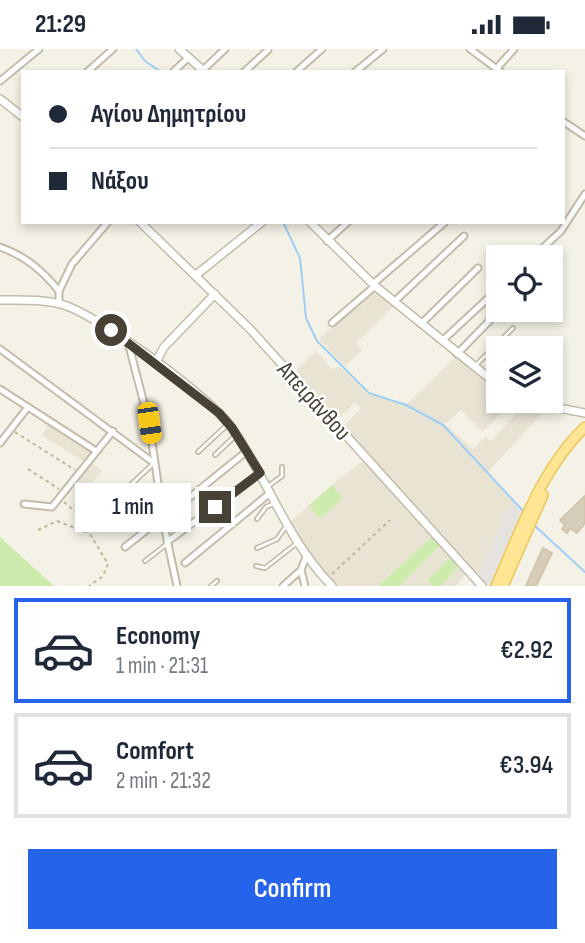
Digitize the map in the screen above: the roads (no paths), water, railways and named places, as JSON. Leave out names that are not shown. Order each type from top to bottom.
[{"type":"main road","points":[[496,586],[534,502],[552,471],[585,428]]},
{"type":"main road","points":[[503,586],[552,471]]},
{"type":"street","points":[[0,81],[39,49]]},
{"type":"street","points":[[89,70],[113,49]]},
{"type":"street","points":[[179,49],[203,70]]},
{"type":"street","points":[[205,70],[225,49]]},
{"type":"street","points":[[298,70],[322,49]]},
{"type":"street","points":[[357,70],[383,49]]},
{"type":"street","points":[[472,49],[499,70],[513,49]]},
{"type":"street","points":[[246,70],[268,50]]},
{"type":"street","points":[[175,70],[189,57]]},
{"type":"street","points":[[0,99],[21,115]]},
{"type":"street","points":[[565,123],[585,136]]},
{"type":"street","points":[[546,245],[561,231],[585,194]]},
{"type":"street","points":[[59,304],[59,291],[72,264],[106,224]]},
{"type":"street","name":"Απειράνθου","points":[[142,224],[215,293],[482,586]]},
{"type":"street","points":[[196,275],[260,224]]},
{"type":"street","points":[[312,224],[374,285],[486,376]]},
{"type":"street","points":[[327,241],[346,224]]},
{"type":"street","points":[[332,323],[440,224]]},
{"type":"street","points":[[395,301],[464,236]]},
{"type":"street","points":[[0,247],[25,257],[59,291]]},
{"type":"street","points":[[421,324],[478,268]]},
{"type":"street","points":[[156,362],[164,347],[215,293]]},
{"type":"street","points":[[0,300],[59,304],[82,313],[156,362],[229,424],[260,473],[297,543],[332,586]]},
{"type":"street","points":[[442,342],[486,300]]},
{"type":"street","points":[[457,354],[488,322]]},
{"type":"street","points":[[128,342],[149,423],[167,543],[177,586]]},
{"type":"street","points":[[0,349],[154,463]]},
{"type":"street","points":[[0,389],[96,451]]},
{"type":"street","points":[[0,443],[29,407]]},
{"type":"street","points":[[563,409],[585,413]]},
{"type":"street","points":[[24,504],[50,509],[113,431]]},
{"type":"street","points":[[190,498],[247,451]]},
{"type":"street","points":[[167,543],[260,473]]},
{"type":"street","points":[[185,563],[269,490]]},
{"type":"street","points":[[125,547],[163,517]]},
{"type":"street","points":[[305,586],[302,570],[306,557]]},
{"type":"street","points":[[283,586],[302,570]]},
{"type":"lane","points":[[474,367],[513,328]]},
{"type":"lane","points":[[198,452],[229,424]]},
{"type":"lane","points":[[215,454],[236,435]]},
{"type":"lane","points":[[107,507],[154,463]]},
{"type":"lane","points":[[269,490],[282,476],[282,467]]},
{"type":"lane","points":[[257,519],[266,507],[275,502]]},
{"type":"lane","points":[[257,548],[277,538],[287,525]]},
{"type":"lane","points":[[145,561],[167,543]]},
{"type":"lane","points":[[256,566],[265,568],[297,543]]},
{"type":"lane","points":[[211,586],[217,581]]},
{"type":"waterway","points":[[136,49],[145,61],[158,70]]},
{"type":"waterway","points":[[284,224],[300,258],[306,318],[317,341],[369,393],[406,405],[443,425],[524,512]]},
{"type":"waterway","points":[[535,526],[585,572]]}]
